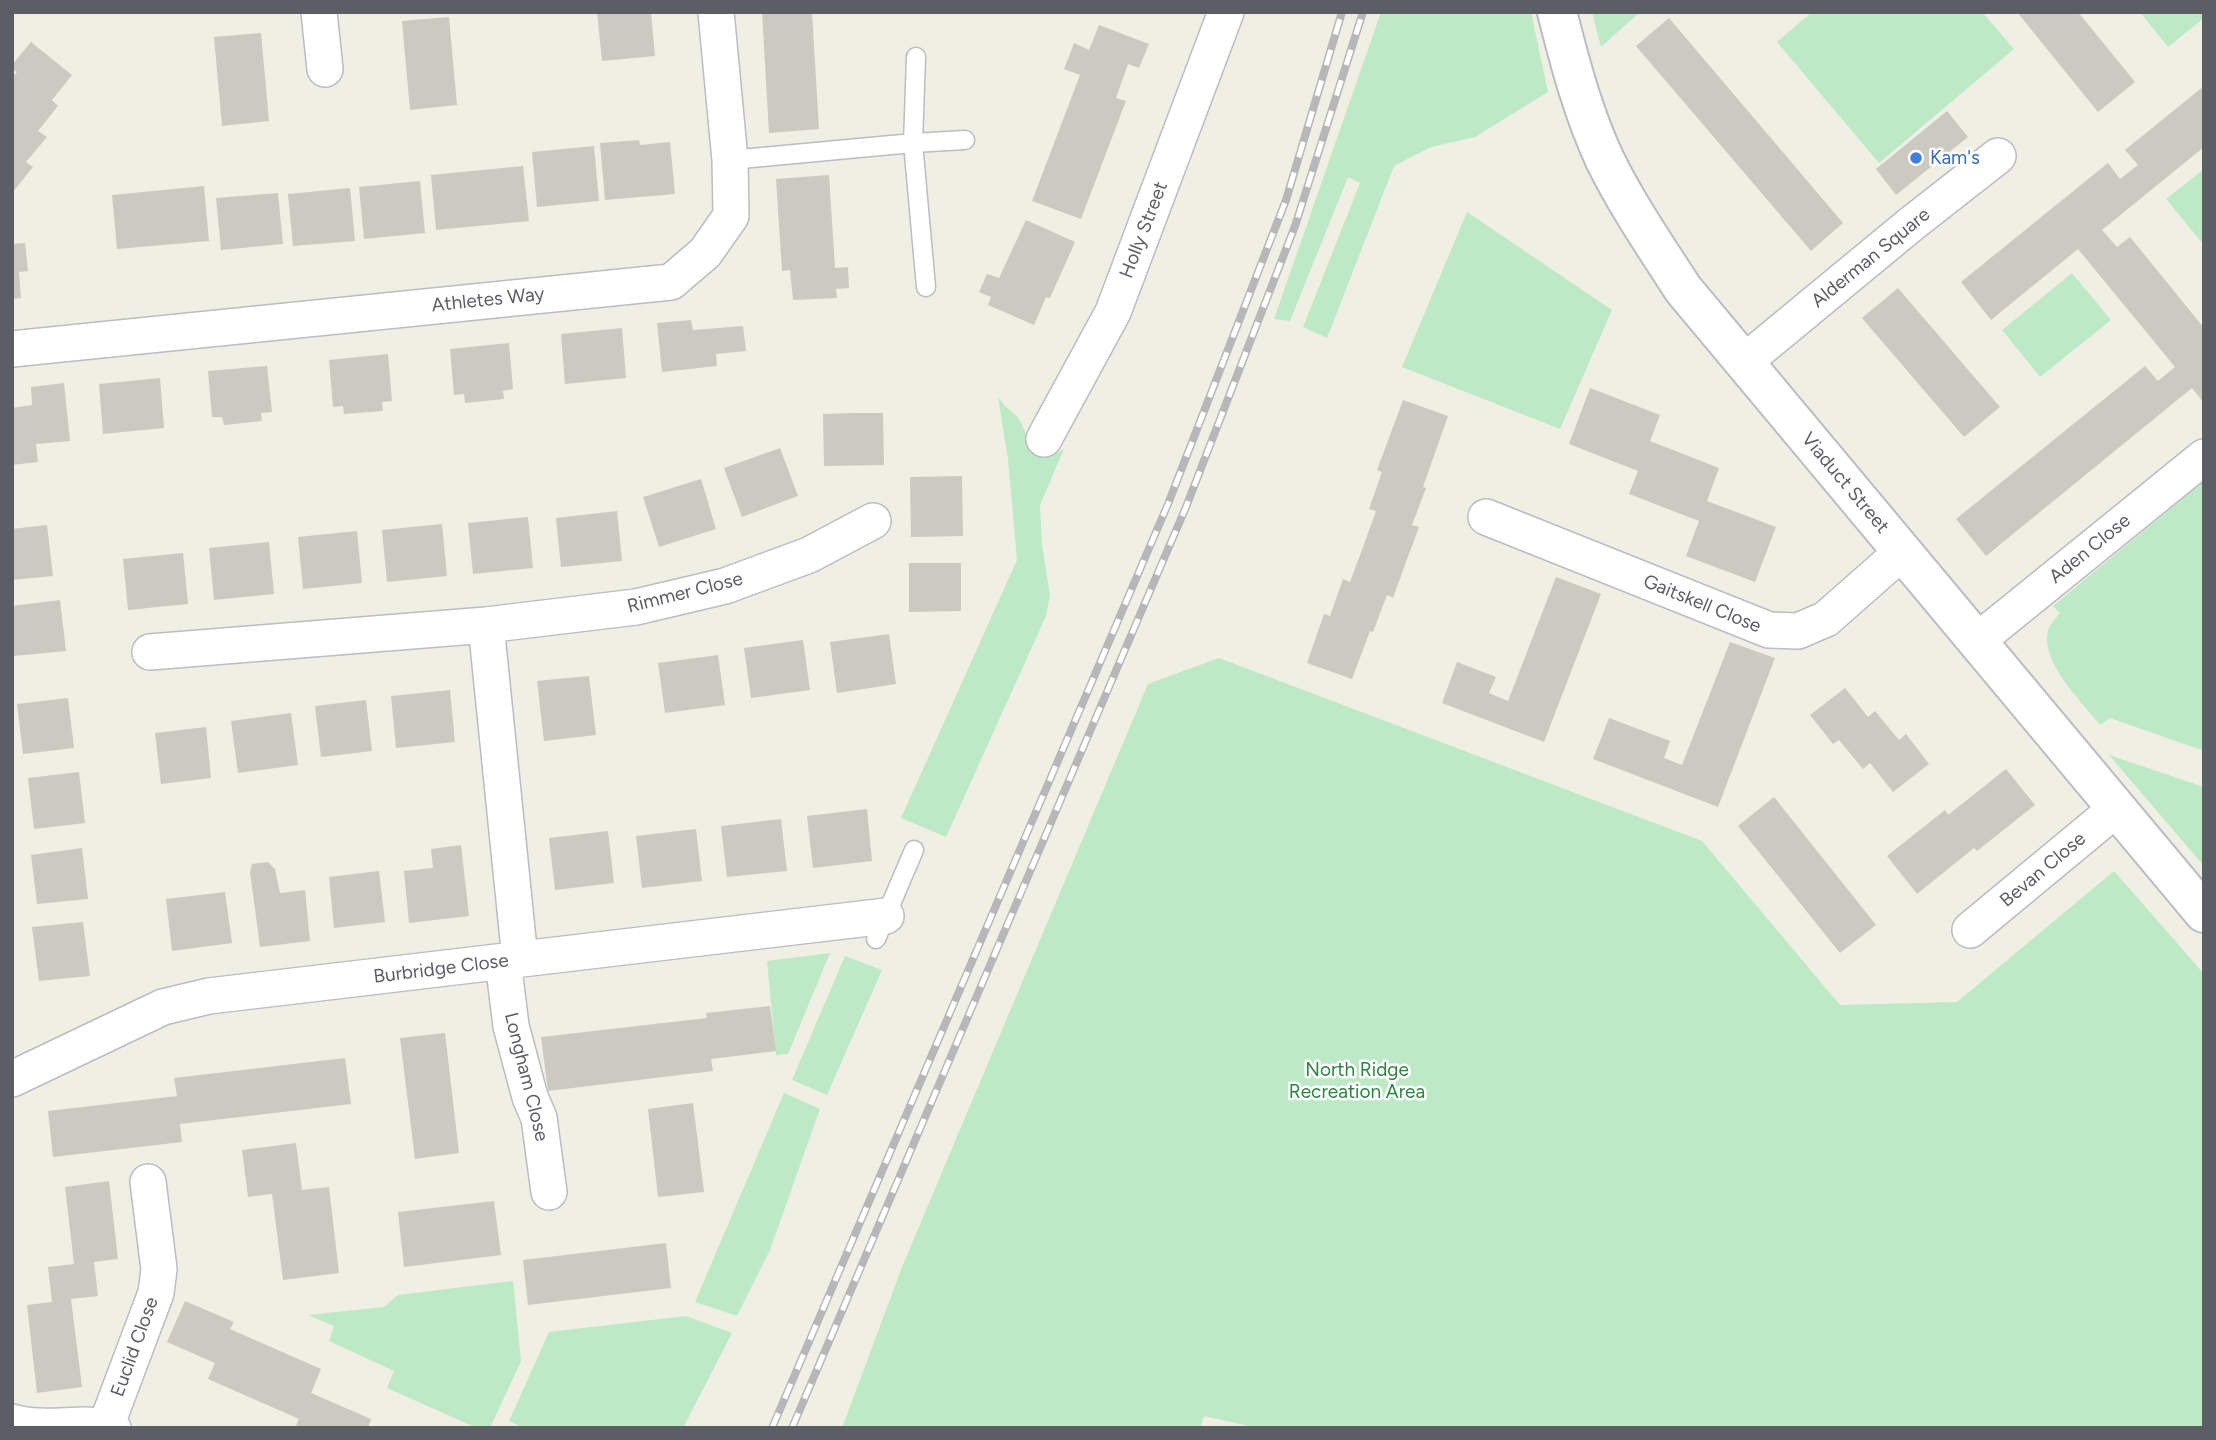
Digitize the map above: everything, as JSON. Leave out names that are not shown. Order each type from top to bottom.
[{"type":"street","points":[[319,12],[325,69]]},
{"type":"street","name":"Athletes Way","points":[[12,349],[671,282],[705,253],[731,215],[730,160],[716,12]]},
{"type":"street","name":"Holly Street","points":[[1044,439],[1112,312],[1226,12]]},
{"type":"street","name":"Viaduct Street","points":[[1557,12],[1576,84],[1605,160],[1632,210],[1683,289],[2204,913]]},
{"type":"street","name":"Alderman Square","points":[[1744,362],[1998,156]]},
{"type":"street","name":"Aden Close","points":[[1977,640],[2204,457]]},
{"type":"street","name":"Gaitskell Close","points":[[1486,517],[1769,630],[1798,631],[1826,619],[1902,552]]},
{"type":"street","name":"Rimmer Close","points":[[150,652],[486,625],[636,607],[724,586],[809,555],[873,521]]},
{"type":"street","points":[[486,625],[512,960]]},
{"type":"street","name":"Bevan Close","points":[[1970,930],[2116,809]]},
{"type":"street","name":"Burbridge Close","points":[[12,1079],[163,1007],[209,996],[512,960],[881,927]]},
{"type":"street","name":"Longham Close","points":[[512,960],[510,1026],[530,1097],[539,1118],[549,1192]]},
{"type":"street","name":"Euclid Close","points":[[109,1427],[156,1293],[159,1269],[148,1182]]},
{"type":"street","points":[[12,1422],[53,1427],[109,1427]]},
{"type":"lane","points":[[916,57],[913,143],[926,287]]},
{"type":"lane","points":[[730,160],[965,140]]},
{"type":"lane","points":[[881,927],[914,849]]},
{"type":"green space","points":[[1381,12],[1531,12],[1548,92],[1475,137],[1431,147],[1394,166],[1327,338],[1303,327],[1360,183],[1348,177],[1290,321],[1274,319]]},
{"type":"green space","points":[[1592,12],[1640,12],[1601,47]]},
{"type":"green space","points":[[1812,12],[1982,12],[2014,49],[1879,163],[1777,42]]},
{"type":"green space","points":[[2140,12],[2204,12],[2204,18],[2168,47]]},
{"type":"green space","points":[[2204,169],[2204,245],[2166,199]]},
{"type":"green space","points":[[1467,212],[1612,310],[1560,429],[1402,367]]},
{"type":"green space","points":[[2072,273],[2111,320],[2040,377],[2002,330]]},
{"type":"green space","points":[[998,397],[1019,419],[1034,452],[1050,457],[1064,449],[1040,505],[1042,545],[1050,595],[1046,616],[946,837],[901,818],[1017,560],[1008,459]]},
{"type":"green space","points":[[2204,481],[2204,751],[2110,718],[2100,725],[2064,681],[2050,656],[2047,643],[2049,628],[2060,613],[2053,606]]},
{"type":"green space","name":"North Ridge Recreation Area","points":[[1219,658],[1702,841],[1840,1005],[1957,1002],[2114,871],[2204,974],[2204,1428],[1258,1428],[1204,1416],[1200,1428],[842,1428],[902,1267],[1148,684]]},
{"type":"green space","points":[[2109,755],[2204,787],[2204,866]]},
{"type":"green space","points":[[830,953],[788,1054],[776,1055],[767,961]]},
{"type":"green space","points":[[845,956],[882,970],[827,1095],[792,1080]]},
{"type":"green space","points":[[784,1093],[820,1109],[770,1250],[737,1316],[695,1302]]},
{"type":"green space","points":[[513,1281],[521,1361],[490,1428],[477,1428],[387,1388],[394,1371],[329,1341],[334,1326],[308,1315],[384,1307],[398,1295]]},
{"type":"green space","points":[[686,1316],[732,1333],[683,1428],[524,1428],[509,1421],[549,1332]]},
{"type":"building","points":[[597,12],[651,12],[655,56],[602,61]]},
{"type":"building","points":[[762,12],[812,12],[819,129],[769,133]]},
{"type":"building","points":[[2017,12],[2078,12],[2135,82],[2098,112]]},
{"type":"building","points":[[449,17],[457,105],[410,110],[402,21]]},
{"type":"building","points":[[1669,18],[1843,223],[1811,251],[1636,46]]},
{"type":"building","points":[[1099,25],[1149,44],[1139,68],[1128,64],[1116,98],[1126,101],[1081,219],[1032,201],[1080,75],[1064,69],[1074,43],[1089,50]]},
{"type":"building","points":[[261,33],[269,121],[222,126],[214,37]]},
{"type":"building","points":[[31,42],[72,75],[52,100],[58,106],[38,131],[47,137],[26,162],[33,167],[12,193],[12,77],[17,72],[12,69],[12,65]]},
{"type":"building","points":[[2204,86],[2204,147],[2102,230],[2117,247],[2130,237],[2204,328],[2204,403],[2192,388],[1986,556],[1956,519],[2145,366],[2158,381],[2175,367],[2078,249],[1991,320],[1961,282],[2108,163],[2120,179],[2138,165],[2125,150]]},
{"type":"building","name":"Kam's","points":[[1947,111],[1968,137],[1896,195],[1876,169]]},
{"type":"building","points":[[639,140],[640,145],[670,142],[675,194],[605,200],[600,143]]},
{"type":"building","points":[[594,146],[599,201],[537,207],[532,152]]},
{"type":"building","points":[[523,166],[529,221],[436,230],[431,175]]},
{"type":"building","points":[[829,175],[835,268],[848,267],[849,288],[836,289],[837,298],[793,300],[790,270],[782,271],[776,179]]},
{"type":"building","points":[[420,181],[425,233],[364,239],[359,187]]},
{"type":"building","points":[[204,186],[209,241],[117,249],[112,195]]},
{"type":"building","points":[[350,188],[355,241],[293,246],[288,194]]},
{"type":"building","points":[[278,193],[283,244],[221,250],[216,198]]},
{"type":"building","points":[[1026,220],[1075,242],[1050,298],[1046,297],[1034,325],[988,305],[991,297],[979,292],[987,274],[999,278]]},
{"type":"building","points":[[25,243],[28,271],[19,272],[21,298],[12,299],[12,244]]},
{"type":"building","points":[[1898,288],[2000,407],[1964,437],[1862,318]]},
{"type":"building","points":[[691,320],[693,330],[743,326],[746,351],[716,354],[717,366],[662,372],[657,323]]},
{"type":"building","points":[[622,328],[626,378],[565,384],[561,334]]},
{"type":"building","points":[[509,343],[513,389],[503,391],[504,399],[465,403],[464,394],[454,395],[450,349]]},
{"type":"building","points":[[388,354],[392,401],[382,402],[383,411],[344,414],[343,406],[333,407],[329,360]]},
{"type":"building","points":[[267,366],[272,412],[261,413],[262,421],[224,425],[222,417],[212,417],[208,371]]},
{"type":"building","points":[[160,378],[164,428],[103,434],[99,384]]},
{"type":"building","points":[[64,383],[70,441],[36,444],[38,462],[12,465],[12,408],[32,405],[31,387]]},
{"type":"building","points":[[1590,388],[1660,415],[1650,441],[1719,468],[1707,501],[1776,527],[1755,582],[1686,556],[1699,521],[1629,494],[1638,471],[1569,444]]},
{"type":"building","points":[[1403,400],[1448,416],[1412,525],[1419,527],[1393,598],[1387,595],[1352,679],[1307,663],[1324,614],[1330,616],[1343,579],[1350,582],[1363,547],[1376,511],[1369,509],[1382,472],[1377,470]]},
{"type":"building","points":[[883,413],[884,465],[824,466],[823,414]]},
{"type":"building","points":[[780,448],[798,496],[742,517],[724,468]]},
{"type":"building","points":[[962,476],[963,536],[911,537],[910,477]]},
{"type":"building","points":[[701,479],[716,529],[659,547],[643,497]]},
{"type":"building","points":[[617,511],[622,561],[561,567],[556,518]]},
{"type":"building","points":[[528,517],[533,568],[473,574],[468,523]]},
{"type":"building","points":[[442,524],[447,576],[387,582],[382,530]]},
{"type":"building","points":[[47,525],[53,576],[12,580],[12,529]]},
{"type":"building","points":[[357,531],[362,583],[303,589],[298,537]]},
{"type":"building","points":[[269,542],[274,594],[214,600],[209,548]]},
{"type":"building","points":[[183,553],[188,604],[128,610],[123,559]]},
{"type":"building","points":[[909,563],[961,563],[961,611],[909,612]]},
{"type":"building","points":[[1556,577],[1601,594],[1544,742],[1442,703],[1457,662],[1496,677],[1489,693],[1508,701]]},
{"type":"building","points":[[60,600],[66,651],[14,656],[12,606]]},
{"type":"building","points":[[889,634],[896,684],[837,693],[830,642]]},
{"type":"building","points":[[803,640],[810,690],[751,698],[744,648]]},
{"type":"building","points":[[1730,642],[1775,658],[1718,807],[1593,759],[1609,718],[1670,741],[1664,758],[1682,765]]},
{"type":"building","points":[[718,655],[725,705],[665,713],[658,663]]},
{"type":"building","points":[[589,676],[596,735],[544,741],[537,681]]},
{"type":"building","points":[[1845,688],[1868,717],[1875,711],[1899,740],[1906,734],[1929,764],[1893,792],[1870,763],[1863,769],[1839,740],[1833,744],[1810,715]]},
{"type":"building","points":[[450,690],[455,742],[396,748],[391,696]]},
{"type":"building","points":[[68,698],[74,748],[23,754],[17,704]]},
{"type":"building","points":[[366,700],[372,751],[321,757],[315,706]]},
{"type":"building","points":[[291,713],[298,765],[238,773],[231,721]]},
{"type":"building","points":[[206,727],[211,778],[161,784],[155,733]]},
{"type":"building","points":[[2006,769],[2035,805],[1977,851],[1974,848],[1917,894],[1887,856],[1945,810],[1948,815]]},
{"type":"building","points":[[79,772],[85,823],[34,829],[28,778]]},
{"type":"building","points":[[1774,797],[1876,925],[1840,953],[1738,826]]},
{"type":"building","points":[[867,809],[872,861],[813,868],[807,816]]},
{"type":"building","points":[[781,819],[787,871],[727,877],[721,826]]},
{"type":"building","points":[[696,829],[702,881],[642,888],[636,836]]},
{"type":"building","points":[[608,831],[614,883],[555,890],[549,838]]},
{"type":"building","points":[[461,845],[469,916],[409,923],[404,871],[433,868],[431,849]]},
{"type":"building","points":[[82,848],[88,899],[37,904],[31,855]]},
{"type":"building","points":[[268,862],[275,869],[280,893],[305,890],[310,941],[260,947],[250,872],[252,864]]},
{"type":"building","points":[[379,871],[385,922],[334,928],[329,877]]},
{"type":"building","points":[[225,892],[232,943],[172,951],[166,899]]},
{"type":"building","points":[[83,922],[90,976],[39,981],[32,927]]},
{"type":"building","points":[[770,1006],[776,1051],[711,1059],[713,1071],[548,1091],[541,1037],[707,1018],[706,1013]]},
{"type":"building","points":[[445,1033],[459,1153],[415,1159],[400,1038]]},
{"type":"building","points":[[345,1058],[351,1104],[180,1124],[182,1142],[53,1157],[48,1111],[177,1096],[174,1078]]},
{"type":"building","points":[[693,1103],[704,1192],[658,1197],[648,1109]]},
{"type":"building","points":[[296,1143],[302,1190],[329,1187],[339,1273],[283,1280],[272,1194],[248,1197],[242,1150]]},
{"type":"building","points":[[109,1181],[118,1259],[94,1262],[98,1296],[71,1299],[82,1387],[37,1393],[27,1305],[52,1302],[48,1267],[74,1264],[65,1187]]},
{"type":"building","points":[[494,1201],[501,1255],[404,1267],[398,1212]]},
{"type":"building","points":[[666,1243],[671,1288],[528,1305],[523,1260]]},
{"type":"building","points":[[185,1301],[234,1322],[230,1329],[321,1369],[311,1393],[371,1419],[368,1428],[295,1428],[299,1419],[208,1379],[215,1363],[167,1342]]},
{"type":"railway","points":[[772,1428],[1168,504],[1286,200],[1342,12]]},
{"type":"railway","points":[[792,1428],[1186,507],[1295,226],[1363,12]]},
{"type":"place","name":"Kam's","points":[[1916,158]]}]
